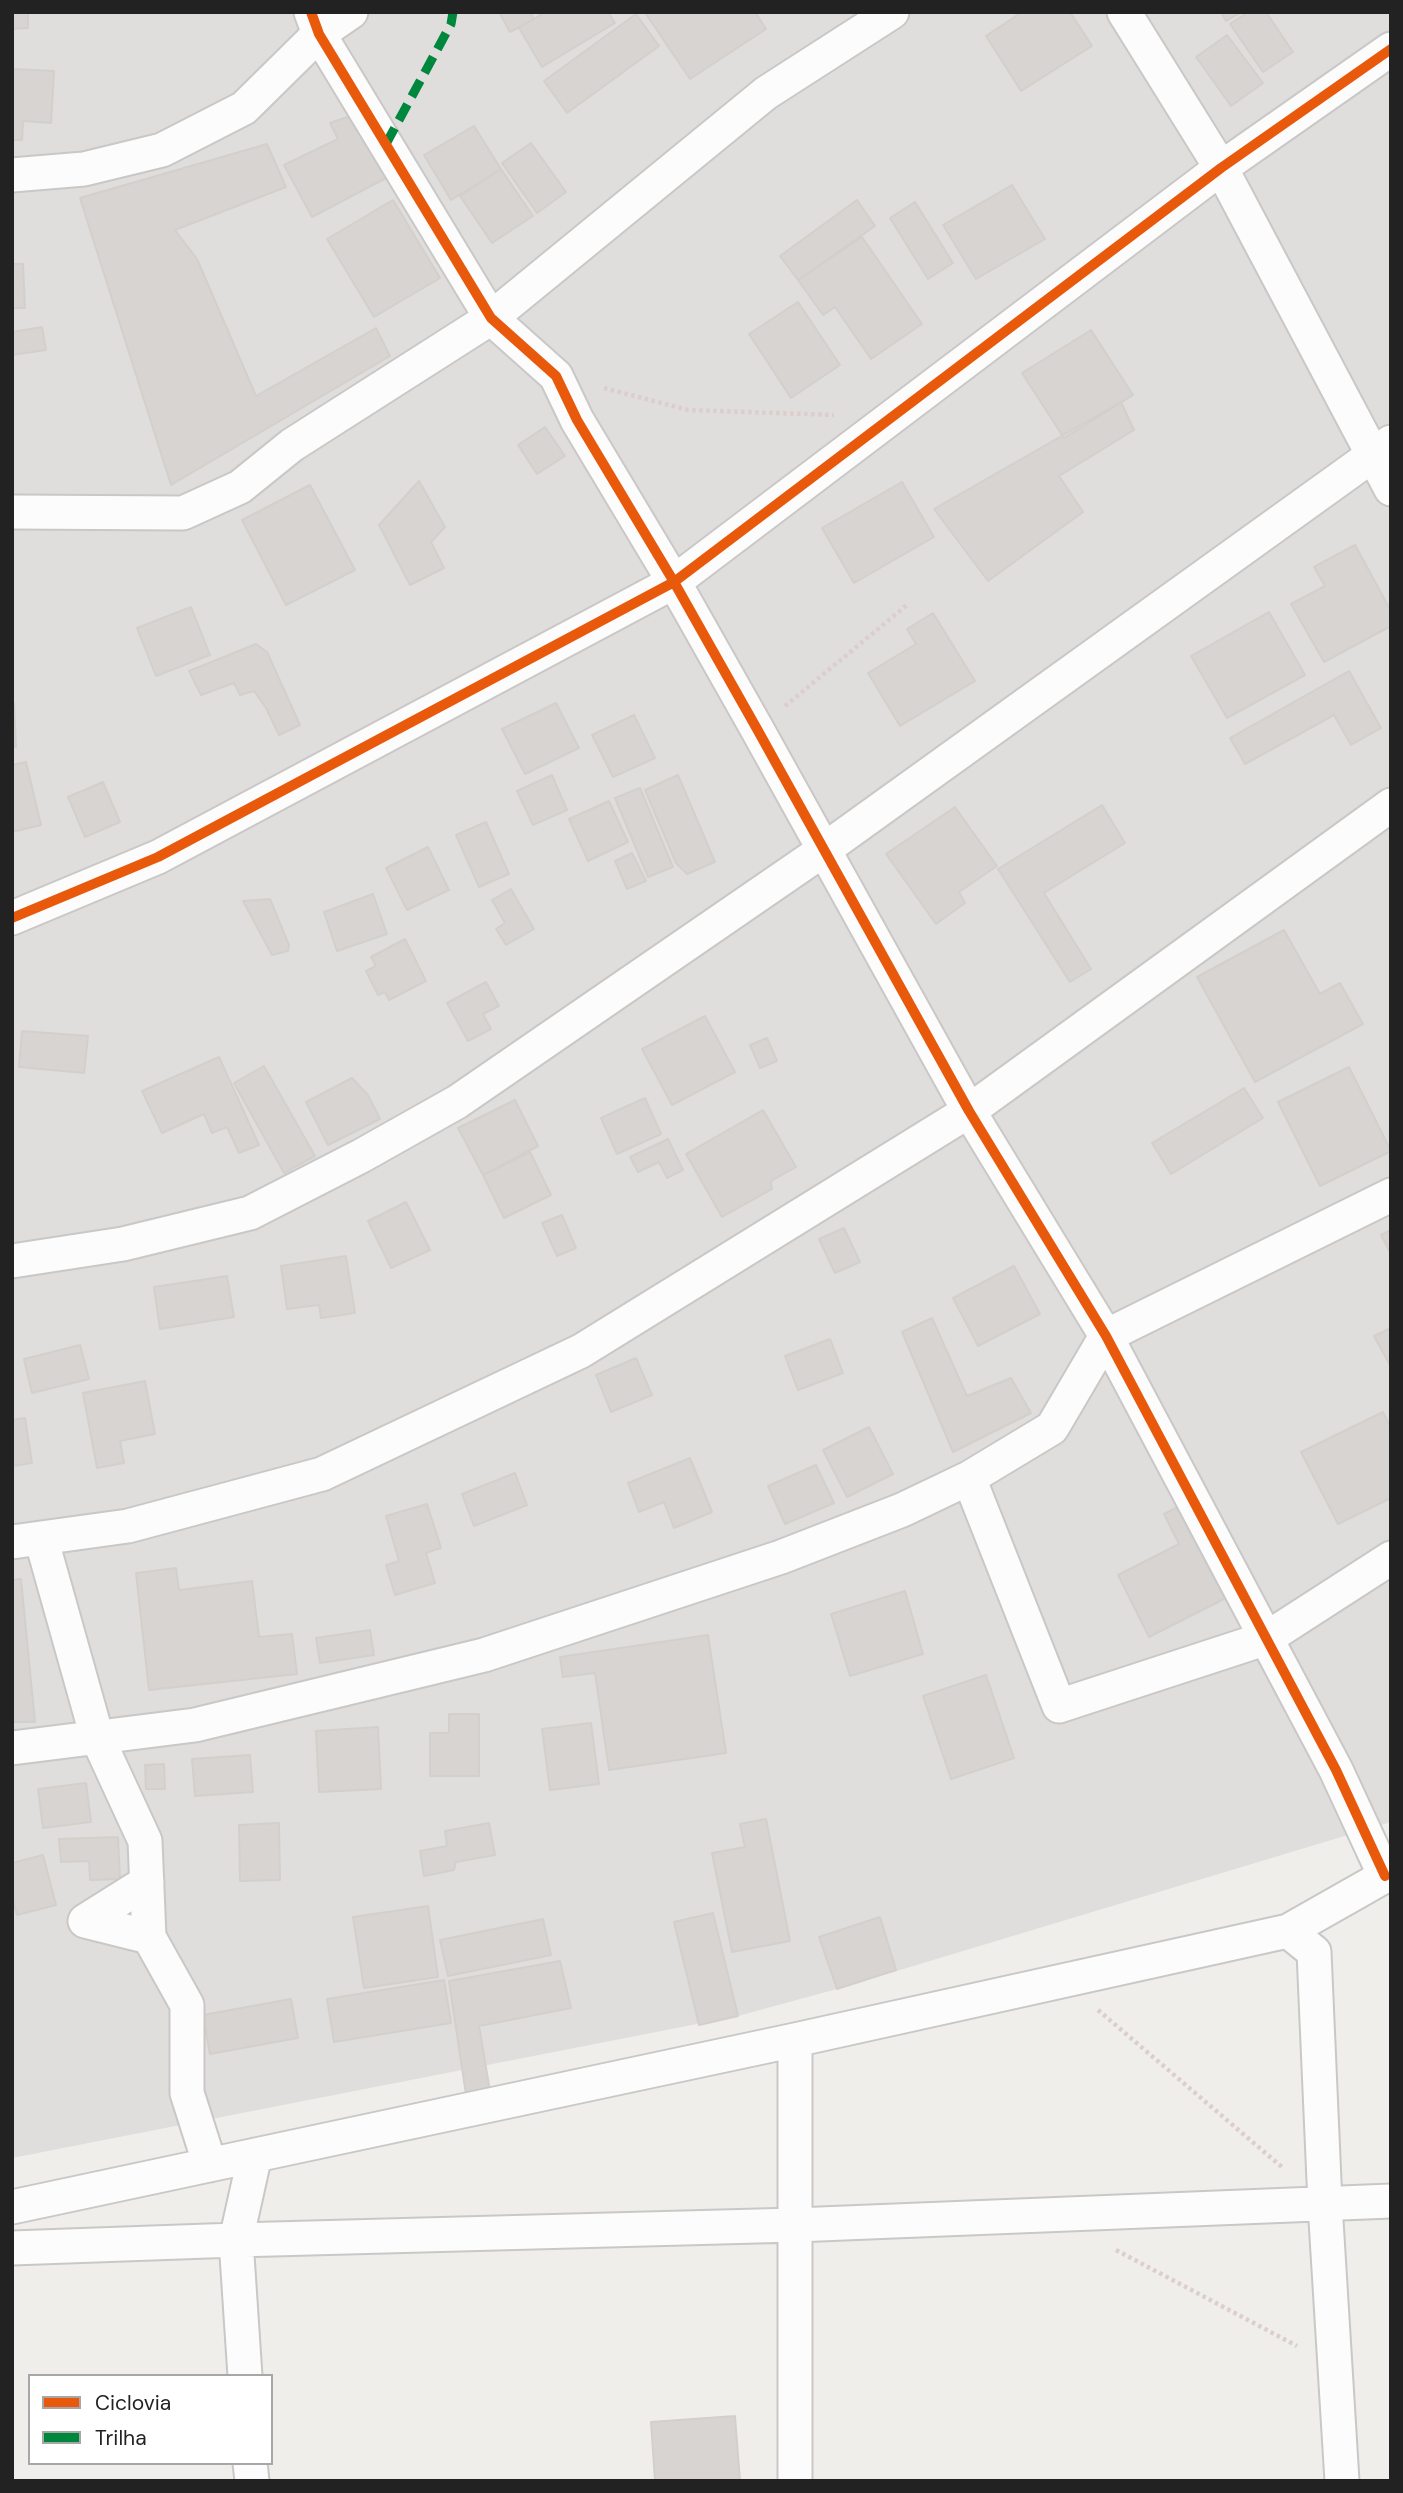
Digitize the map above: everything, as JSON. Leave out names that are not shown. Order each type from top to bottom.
[{"type":"street","points":[[12,175],[84,169],[162,150],[244,108],[315,23],[351,12]]},
{"type":"street","points":[[12,512],[183,513],[240,487],[292,444],[491,318],[766,93],[892,12]]},
{"type":"street","points":[[1124,12],[1221,168],[1381,449],[1391,489]]},
{"type":"street","points":[[12,2207],[794,2040],[1287,1931],[1388,1875],[1267,1638],[1106,1336],[968,1111],[825,849],[674,582],[577,420],[556,376],[491,318],[315,23]]},
{"type":"street","points":[[12,918],[158,857],[674,582],[1221,168],[1391,48]]},
{"type":"street","points":[[12,1261],[123,1244],[250,1213],[361,1156],[457,1102],[825,849],[1381,449]]},
{"type":"street","points":[[210,2165],[187,2093],[187,2005],[149,1937],[145,1841],[97,1737],[27,1540],[128,1526],[322,1474],[581,1351],[968,1111],[1391,806]]},
{"type":"street","points":[[12,1748],[195,1726],[484,1655],[781,1558],[902,1510],[969,1478],[1052,1428],[1106,1336],[1391,1195]]},
{"type":"street","points":[[969,1478],[1059,1706],[1267,1638],[1391,1558]]},
{"type":"street","points":[[147,1882],[85,1921],[149,1937]]},
{"type":"street","points":[[1287,1931],[1314,1952],[1325,2204],[1342,2481]]},
{"type":"street","points":[[794,2040],[794,2481]]},
{"type":"street","points":[[245,2374],[236,2240],[255,2155]]},
{"type":"street","points":[[12,2248],[794,2225],[1391,2202]]},
{"type":"path","points":[[556,376],[688,410],[846,414]]},
{"type":"path","points":[[757,729],[907,605]]},
{"type":"path","points":[[1062,1980],[1325,2204]]},
{"type":"path","points":[[1112,2248],[1335,2365]]},
{"type":"shaded area","points":[[12,12],[1391,12],[1391,1822],[837,1989],[738,2016],[12,2158]]},
{"type":"building","points":[[12,12],[28,12],[28,28],[12,29]]},
{"type":"building","points":[[499,12],[530,12],[534,19],[510,32]]},
{"type":"building","points":[[545,12],[608,12],[615,23],[542,67],[519,28]]},
{"type":"building","points":[[755,12],[766,29],[690,79],[646,14]]},
{"type":"building","points":[[1022,12],[1070,12],[1092,46],[1021,91],[986,36]]},
{"type":"building","points":[[1221,12],[1242,12],[1226,21]]},
{"type":"building","points":[[1248,12],[1266,12],[1293,52],[1263,72],[1230,24]]},
{"type":"building","points":[[636,14],[659,46],[567,113],[544,81]]},
{"type":"building","points":[[1227,35],[1263,83],[1231,106],[1196,57]]},
{"type":"building","points":[[12,69],[54,71],[51,123],[23,121],[22,140],[12,140]]},
{"type":"building","points":[[353,115],[388,177],[312,217],[284,165],[338,139],[330,123]]},
{"type":"building","points":[[474,126],[501,169],[451,200],[424,155]]},
{"type":"building","points":[[531,143],[566,192],[537,213],[502,163]]},
{"type":"building","points":[[267,144],[286,187],[175,230],[197,259],[256,396],[376,328],[390,356],[171,485],[80,198]]},
{"type":"building","points":[[501,169],[533,216],[492,243],[460,196]]},
{"type":"building","points":[[1012,185],[1045,239],[976,279],[943,225]]},
{"type":"building","points":[[393,200],[440,278],[374,317],[327,239]]},
{"type":"building","points":[[857,200],[875,226],[798,280],[780,256]]},
{"type":"building","points":[[915,202],[953,263],[928,279],[890,218]]},
{"type":"building","points":[[862,237],[922,324],[871,359],[835,307],[823,315],[798,280]]},
{"type":"building","points":[[12,264],[23,264],[25,308],[12,308]]},
{"type":"building","points":[[798,302],[840,365],[791,398],[749,334]]},
{"type":"building","points":[[42,327],[46,350],[12,355],[12,332]]},
{"type":"building","points":[[1091,330],[1133,395],[1064,438],[1022,373]]},
{"type":"building","points":[[1121,402],[1134,430],[1059,476],[1083,512],[988,581],[934,509]]},
{"type":"building","points":[[545,427],[565,456],[537,474],[518,445]]},
{"type":"building","points":[[419,481],[445,527],[431,542],[444,568],[410,585],[379,525]]},
{"type":"building","points":[[902,482],[934,537],[854,583],[822,528]]},
{"type":"building","points":[[310,485],[355,570],[286,605],[242,520]]},
{"type":"building","points":[[1355,545],[1391,611],[1391,626],[1324,662],[1291,604],[1325,586],[1314,567]]},
{"type":"building","points":[[191,607],[210,655],[156,676],[137,628]]},
{"type":"building","points":[[1269,612],[1305,675],[1227,718],[1191,656]]},
{"type":"building","points":[[933,613],[975,681],[900,726],[868,673],[916,644],[907,629]]},
{"type":"building","points":[[256,644],[267,652],[300,725],[279,735],[254,691],[240,695],[234,683],[201,695],[189,671]]},
{"type":"building","points":[[1349,671],[1381,728],[1351,745],[1334,715],[1245,764],[1230,738]]},
{"type":"building","points":[[14,703],[16,747],[12,747]]},
{"type":"building","points":[[556,703],[579,748],[525,774],[502,729]]},
{"type":"building","points":[[634,715],[655,758],[613,777],[592,735]]},
{"type":"building","points":[[26,762],[41,825],[12,832],[12,765]]},
{"type":"building","points":[[552,775],[567,810],[533,825],[517,791]]},
{"type":"building","points":[[678,775],[715,862],[687,874],[676,863],[645,790]]},
{"type":"building","points":[[103,782],[120,822],[85,837],[68,797]]},
{"type":"building","points":[[640,788],[673,867],[648,877],[615,798]]},
{"type":"building","points":[[609,801],[628,842],[588,861],[569,819]]},
{"type":"building","points":[[1102,805],[1125,843],[1044,893],[1091,969],[1070,982],[998,869]]},
{"type":"building","points":[[955,807],[997,866],[959,892],[965,903],[936,924],[886,854]]},
{"type":"building","points":[[486,822],[509,874],[479,887],[456,835]]},
{"type":"building","points":[[428,847],[449,890],[407,910],[386,868]]},
{"type":"building","points":[[632,853],[646,881],[627,889],[615,861]]},
{"type":"building","points":[[511,889],[534,929],[506,945],[496,929],[505,923],[492,900]]},
{"type":"building","points":[[373,894],[387,934],[337,951],[324,912]]},
{"type":"building","points":[[270,899],[289,945],[288,951],[272,955],[243,901]]},
{"type":"building","points":[[1284,930],[1320,994],[1340,983],[1363,1024],[1255,1082],[1197,977]]},
{"type":"building","points":[[405,939],[426,981],[389,1000],[385,992],[378,995],[366,971],[376,966],[371,957]]},
{"type":"building","points":[[486,982],[499,1006],[483,1014],[491,1029],[468,1041],[447,1003]]},
{"type":"building","points":[[705,1016],[735,1072],[672,1105],[642,1049]]},
{"type":"building","points":[[22,1031],[88,1036],[84,1073],[19,1067]]},
{"type":"building","points":[[767,1038],[777,1061],[760,1068],[750,1045]]},
{"type":"building","points":[[219,1057],[259,1145],[239,1153],[227,1127],[212,1133],[204,1114],[162,1133],[142,1091]]},
{"type":"building","points":[[264,1066],[315,1156],[284,1173],[234,1083]]},
{"type":"building","points":[[1349,1067],[1391,1151],[1320,1186],[1278,1102]]},
{"type":"building","points":[[352,1078],[368,1095],[380,1119],[328,1145],[306,1102]]},
{"type":"building","points":[[1244,1088],[1263,1118],[1171,1174],[1152,1143]]},
{"type":"building","points":[[645,1098],[661,1134],[617,1154],[601,1118]]},
{"type":"building","points":[[515,1100],[538,1146],[483,1175],[458,1128]]},
{"type":"building","points":[[763,1110],[796,1167],[771,1181],[772,1189],[722,1217],[686,1154]]},
{"type":"building","points":[[668,1139],[683,1170],[667,1178],[659,1162],[638,1172],[630,1157]]},
{"type":"building","points":[[530,1152],[551,1195],[504,1218],[483,1175]]},
{"type":"building","points":[[406,1202],[430,1250],[391,1268],[368,1221]]},
{"type":"building","points":[[562,1215],[576,1248],[557,1256],[542,1223]]},
{"type":"building","points":[[844,1228],[860,1262],[835,1273],[819,1239]]},
{"type":"building","points":[[1391,1230],[1391,1254],[1381,1235]]},
{"type":"building","points":[[346,1256],[355,1313],[321,1318],[319,1305],[287,1309],[281,1266]]},
{"type":"building","points":[[1014,1266],[1040,1314],[978,1346],[953,1298]]},
{"type":"building","points":[[227,1276],[234,1317],[160,1329],[154,1287]]},
{"type":"building","points":[[932,1318],[967,1396],[1011,1378],[1031,1413],[953,1452],[902,1332]]},
{"type":"building","points":[[1391,1328],[1391,1367],[1374,1336]]},
{"type":"building","points":[[830,1339],[843,1373],[798,1390],[785,1356]]},
{"type":"building","points":[[80,1345],[89,1379],[32,1393],[24,1359]]},
{"type":"building","points":[[636,1358],[652,1395],[611,1412],[596,1375]]},
{"type":"building","points":[[145,1381],[155,1434],[120,1441],[124,1463],[97,1468],[83,1393]]},
{"type":"building","points":[[1383,1412],[1391,1428],[1391,1498],[1338,1524],[1301,1452]]},
{"type":"building","points":[[25,1418],[32,1463],[12,1466],[12,1420]]},
{"type":"building","points":[[869,1427],[893,1474],[847,1497],[823,1450]]},
{"type":"building","points":[[690,1458],[712,1512],[674,1528],[664,1502],[639,1512],[628,1483]]},
{"type":"building","points":[[816,1465],[834,1503],[785,1524],[768,1486]]},
{"type":"building","points":[[515,1473],[527,1505],[474,1526],[462,1494]]},
{"type":"building","points":[[427,1504],[441,1548],[426,1553],[435,1583],[395,1595],[386,1565],[399,1561],[386,1516]]},
{"type":"building","points":[[1184,1504],[1230,1596],[1149,1637],[1118,1575],[1179,1544],[1164,1514]]},
{"type":"building","points":[[176,1568],[179,1590],[252,1581],[259,1637],[292,1634],[297,1674],[149,1690],[136,1573]]},
{"type":"building","points":[[21,1579],[35,1722],[12,1722],[12,1580]]},
{"type":"building","points":[[905,1591],[923,1654],[850,1676],[831,1614]]},
{"type":"building","points":[[370,1630],[374,1655],[320,1663],[316,1638]]},
{"type":"building","points":[[708,1635],[726,1753],[609,1770],[595,1673],[563,1677],[560,1657]]},
{"type":"building","points":[[986,1675],[1014,1758],[951,1779],[923,1696]]},
{"type":"building","points":[[449,1714],[479,1714],[479,1776],[430,1776],[430,1733],[449,1733]]},
{"type":"building","points":[[591,1723],[599,1784],[550,1790],[542,1729]]},
{"type":"building","points":[[378,1727],[381,1789],[319,1792],[316,1731]]},
{"type":"building","points":[[250,1755],[253,1792],[195,1796],[192,1759]]},
{"type":"building","points":[[164,1764],[165,1789],[146,1789],[145,1765]]},
{"type":"building","points":[[86,1783],[91,1822],[43,1828],[38,1789]]},
{"type":"building","points":[[766,1819],[790,1941],[732,1952],[712,1853],[745,1847],[740,1824]]},
{"type":"building","points":[[279,1823],[280,1880],[240,1881],[239,1825]]},
{"type":"building","points":[[489,1823],[495,1855],[456,1862],[454,1870],[424,1876],[420,1851],[447,1846],[445,1831]]},
{"type":"building","points":[[118,1837],[120,1879],[90,1880],[89,1861],[61,1862],[59,1839]]},
{"type":"building","points":[[43,1855],[56,1905],[17,1915],[12,1896],[12,1863]]},
{"type":"building","points":[[428,1906],[438,1977],[364,1988],[353,1917]]},
{"type":"building","points":[[713,1913],[738,2016],[699,2025],[674,1922]]},
{"type":"building","points":[[880,1917],[896,1970],[837,1989],[819,1937]]},
{"type":"building","points":[[543,1919],[551,1955],[448,1976],[440,1940]]},
{"type":"building","points":[[560,1961],[571,2008],[479,2026],[491,2097],[467,2101],[449,1981]]},
{"type":"building","points":[[444,1980],[451,2023],[334,2042],[327,1999]]},
{"type":"building","points":[[291,1999],[298,2038],[210,2054],[203,2015]]},
{"type":"building","points":[[735,2416],[740,2481],[655,2481],[651,2422]]},
{"type":"marked path","points":[[386,144],[451,24],[453,12]]},
{"type":"cycle path","points":[[311,12],[319,34],[491,318],[556,376],[577,420],[674,582],[969,1111],[1106,1336],[1336,1770],[1385,1876]]},
{"type":"cycle path","points":[[12,918],[158,857],[674,582],[1221,168],[1391,49]]}]
